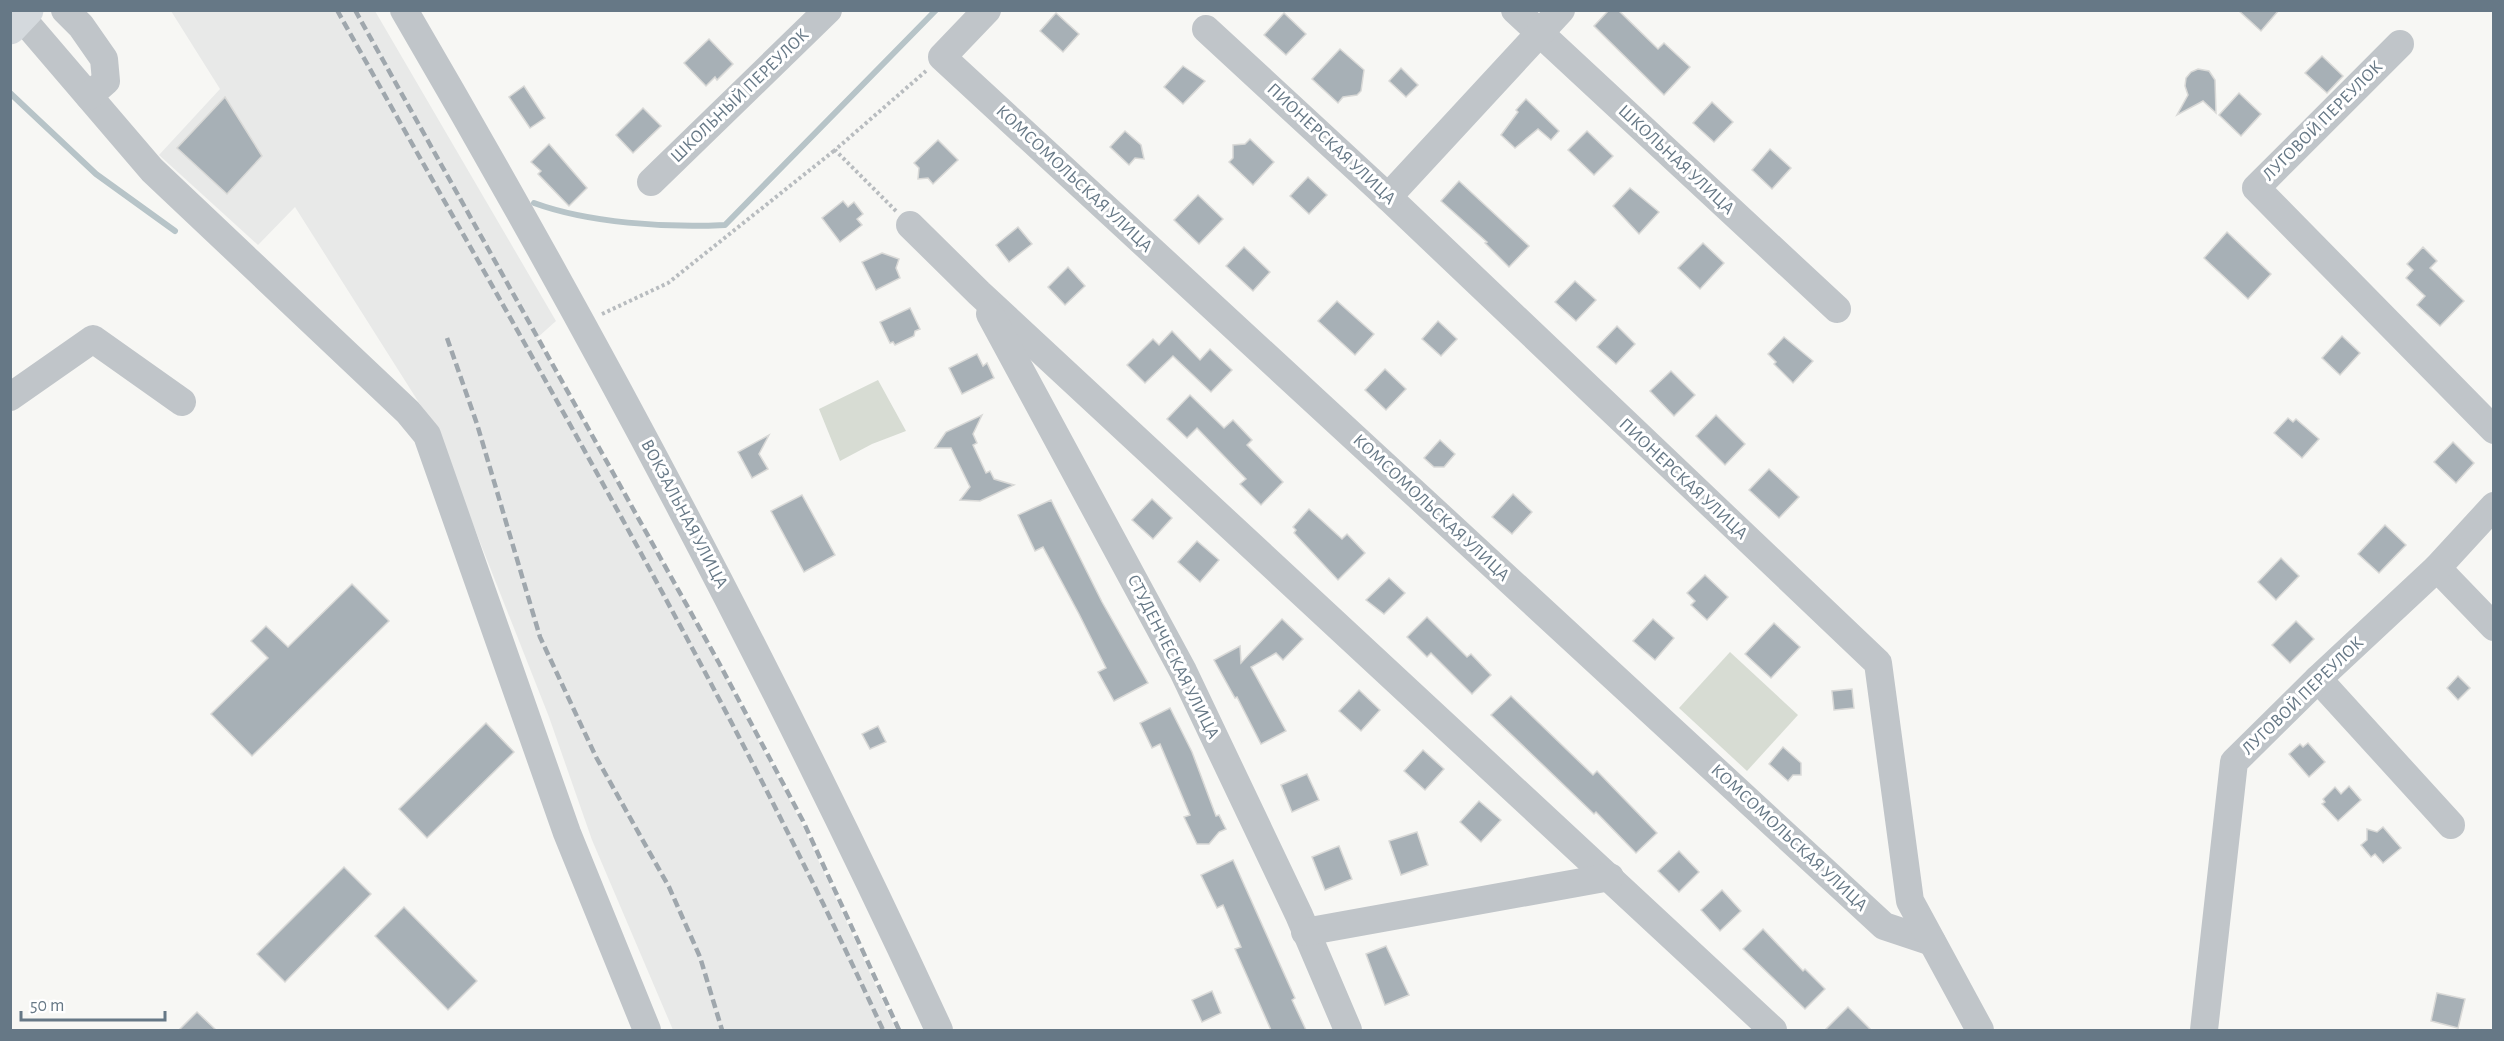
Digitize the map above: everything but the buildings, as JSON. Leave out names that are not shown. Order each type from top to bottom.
[{"type":"street","points":[[65,10],[81,26],[104,59],[106,81],[89,96]]},
{"type":"street","name":"ВОКЗАЛЬНАЯ УЛИЦА","points":[[404,10],[520,209],[749,636],[939,1030]]},
{"type":"street","name":"ШКОЛЬНЫЙ ПЕРЕУЛОК","points":[[651,182],[828,10]]},
{"type":"street","points":[[942,57],[987,10]]},
{"type":"street","name":"ШКОЛЬНАЯ УЛИЦА","points":[[1515,10],[1837,309]]},
{"type":"street","points":[[1388,197],[1561,10]]},
{"type":"street","points":[[19,16],[152,170],[408,412],[427,435],[567,833],[647,1030]]},
{"type":"street","name":"ПИОНЕРСКАЯ УЛИЦА","points":[[1206,29],[1388,197],[1878,663],[1910,901],[1980,1030]]},
{"type":"street","name":"ЛУГОВОЙ ПЕРЕУЛОК","points":[[2400,44],[2256,188],[2493,430]]},
{"type":"street","name":"КОМСОМОЛЬСКАЯ УЛИЦА","points":[[942,57],[1884,926],[1932,942]]},
{"type":"street","points":[[910,225],[978,293],[1773,1030]]},
{"type":"street","name":"СТУДЕНЧЕСКАЯ УЛИЦА","points":[[978,293],[1183,671],[1305,932],[1348,1030]]},
{"type":"street","points":[[10,397],[46,375],[93,339],[182,402]]},
{"type":"street","name":"ЛУГОВОЙ ПЕРЕУЛОК","points":[[2204,1030],[2235,762],[2318,679],[2437,568],[2493,506]]},
{"type":"street","points":[[2437,568],[2493,627]]},
{"type":"street","points":[[2318,679],[2451,825]]},
{"type":"street","points":[[1305,932],[1610,877]]},
{"type":"path","points":[[582,323],[668,283],[835,150],[942,57]]},
{"type":"path","points":[[835,150],[910,225]]},
{"type":"shaded area","points":[[171,11],[375,11],[556,321],[537,338],[711,649],[798,816],[896,1030],[673,1030],[592,840],[549,717],[435,428],[295,207],[258,245],[159,155],[220,89]]},
{"type":"shaded area","points":[[878,380],[906,431],[872,444],[840,461],[819,409]]},
{"type":"shaded area","points":[[1730,652],[1798,715],[1747,771],[1679,708]]},
{"type":"waterway","points":[[534,203],[579,215],[628,223],[678,226],[725,225],[936,10]]},
{"type":"waterway","points":[[10,93],[96,174],[175,231]]},
{"type":"railway","points":[[337,10],[689,642],[756,770],[883,1030]]},
{"type":"railway","points":[[355,10],[719,663],[803,821],[899,1030]]},
{"type":"railway","points":[[447,338],[477,424],[540,637],[596,757],[669,887],[700,957],[722,1030]]}]
